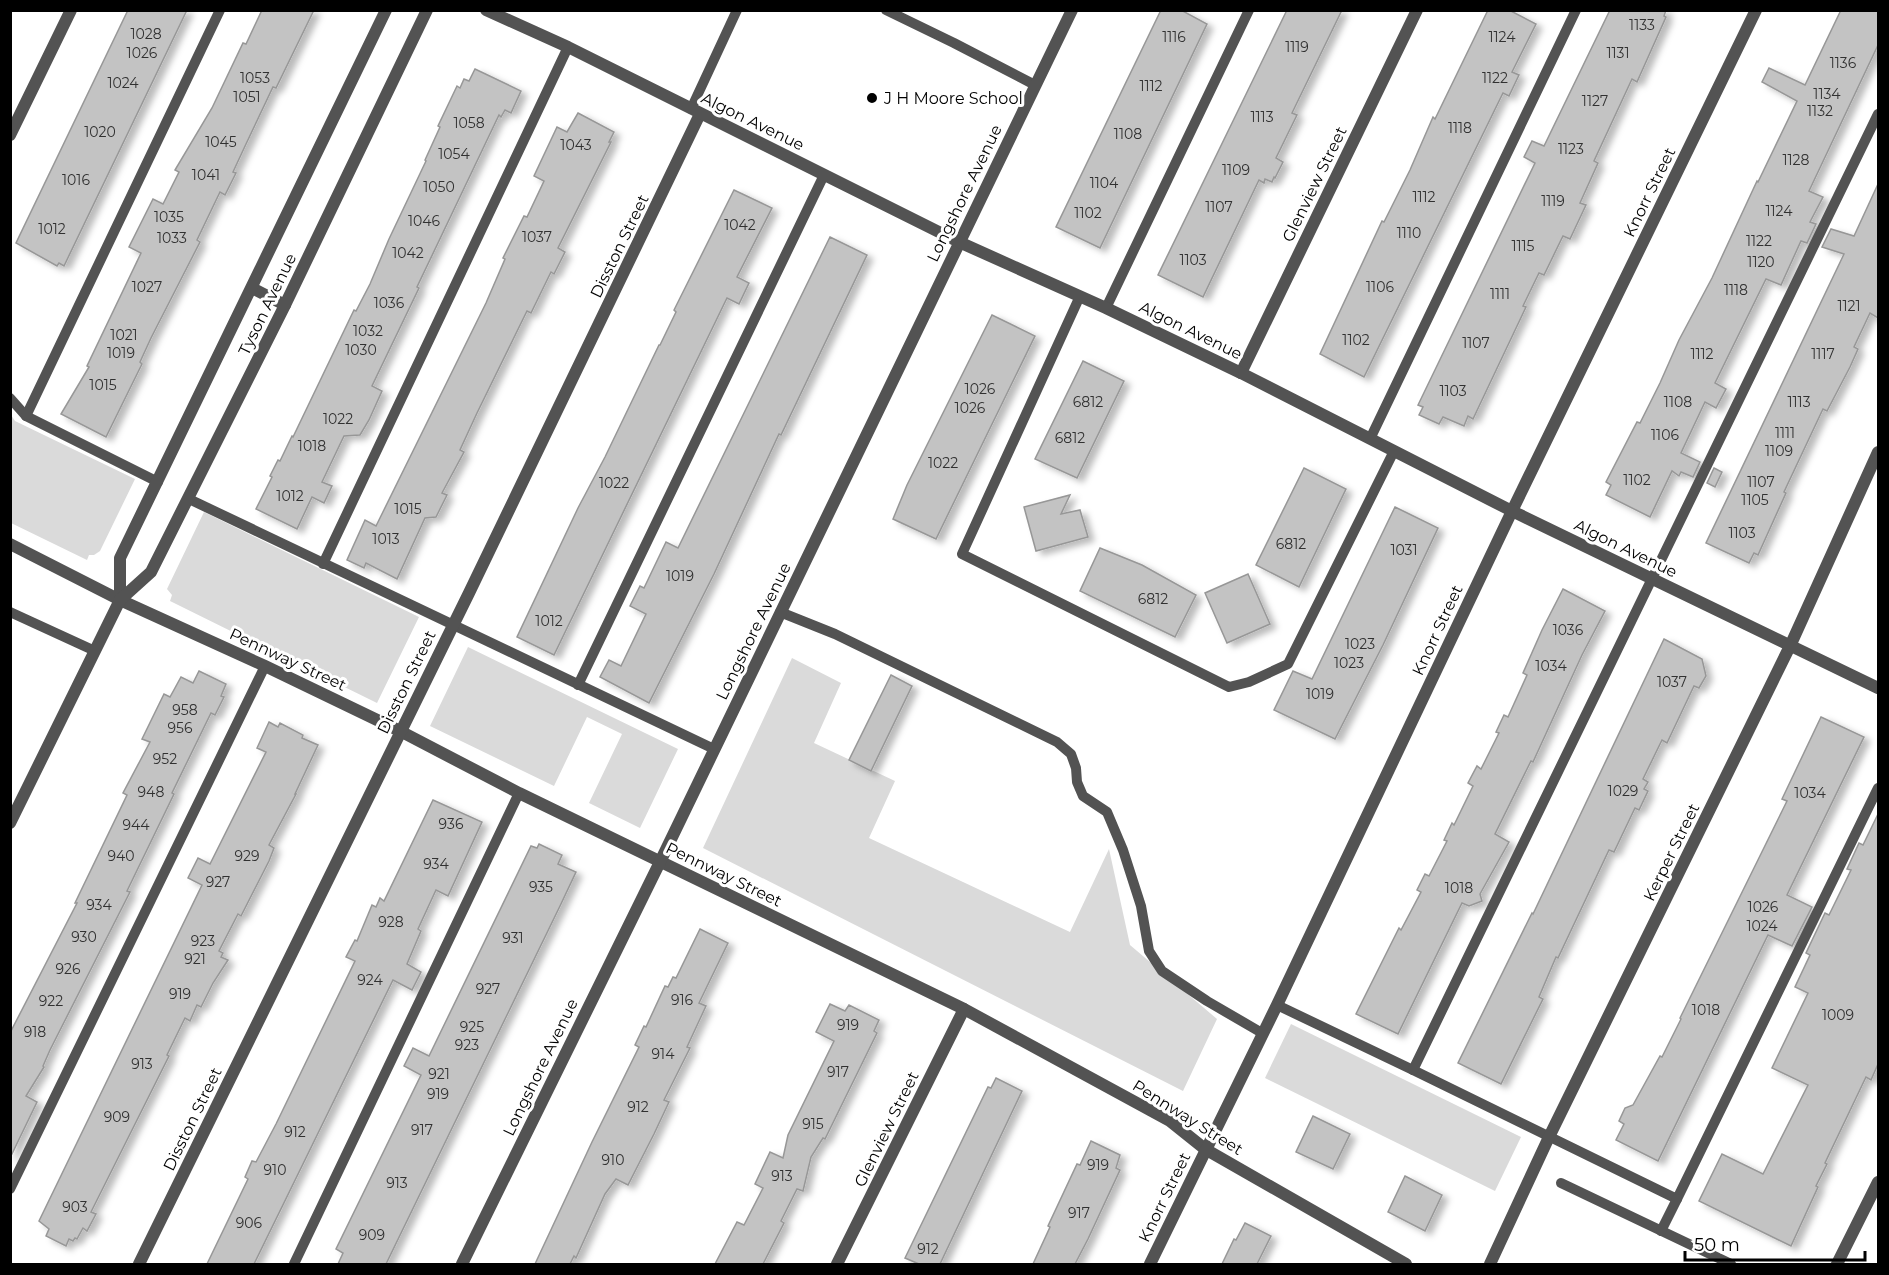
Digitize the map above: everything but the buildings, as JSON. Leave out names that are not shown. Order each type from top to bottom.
[{"type":"street","points":[[10,135],[71,10]]},
{"type":"street","name":"Tyson Avenue","points":[[120,600],[120,558],[386,10]]},
{"type":"street","name":"Tyson Avenue","points":[[10,823],[120,600],[152,572],[285,305],[427,10]]},
{"type":"street","name":"Algon Avenue","points":[[486,10],[568,47],[959,242],[1106,308],[1241,373],[1512,510],[1878,688]]},
{"type":"street","name":"Longshore Avenue","points":[[462,1264],[660,862],[1072,10]]},
{"type":"street","name":"Glenview Street","points":[[1241,373],[1417,10]]},
{"type":"street","name":"Knorr Street","points":[[1150,1264],[1277,1005],[1512,510],[1756,10]]},
{"type":"street","name":"Disston Street","points":[[139,1264],[452,626],[696,111]]},
{"type":"street","points":[[252,288],[285,305]]},
{"type":"street","name":"Kerper Street","points":[[1490,1264],[1549,1137],[1791,644],[1878,452]]},
{"type":"street","name":"Pennway Street","points":[[10,544],[120,600],[400,731],[519,793],[964,1009],[1170,1121],[1205,1149],[1406,1264]]},
{"type":"street","name":"Glenview Street","points":[[837,1264],[964,1009]]},
{"type":"street","points":[[1838,1264],[1878,1182]]},
{"type":"lane","points":[[26,416],[220,10]]},
{"type":"lane","points":[[696,111],[737,10]]},
{"type":"lane","points":[[886,10],[1035,85]]},
{"type":"lane","points":[[1106,308],[1249,10]]},
{"type":"lane","points":[[1370,439],[1576,10]]},
{"type":"lane","points":[[323,564],[568,47]]},
{"type":"lane","points":[[1413,1070],[1878,114]]},
{"type":"lane","points":[[578,685],[824,175]]},
{"type":"lane","points":[[1080,296],[962,554],[1229,687],[1249,682],[1288,664],[1394,451]]},
{"type":"lane","points":[[10,398],[26,416],[158,482]]},
{"type":"lane","points":[[189,499],[714,749]]},
{"type":"lane","points":[[10,612],[95,651]]},
{"type":"lane","points":[[780,612],[835,634],[1057,742],[1071,754],[1083,796],[1107,812],[1123,850],[1141,906],[1149,951],[1162,971],[1262,1033]]},
{"type":"lane","points":[[10,1189],[265,666]]},
{"type":"lane","points":[[1661,1231],[1878,789]]},
{"type":"lane","points":[[294,1264],[519,793]]},
{"type":"lane","points":[[1277,1005],[1677,1199]]},
{"type":"lane","points":[[1561,1183],[1731,1264]]},
{"type":"shaded area","points":[[11,415],[15,421],[135,479],[100,551],[89,555],[87,560],[11,523]]},
{"type":"shaded area","points":[[204,512],[419,617],[377,703],[170,601],[172,595],[167,589]]},
{"type":"shaded area","points":[[468,647],[678,749],[640,828],[589,803],[622,734],[587,717],[554,786],[430,726]]},
{"type":"shaded area","points":[[792,658],[841,683],[814,743],[895,781],[869,838],[1070,932],[1109,849],[1130,945],[1217,1019],[1183,1091],[703,848]]},
{"type":"shaded area","points":[[1291,1024],[1521,1137],[1495,1191],[1265,1078]]},
{"type":"place","name":"J H Moore School","points":[[872,98]]}]
